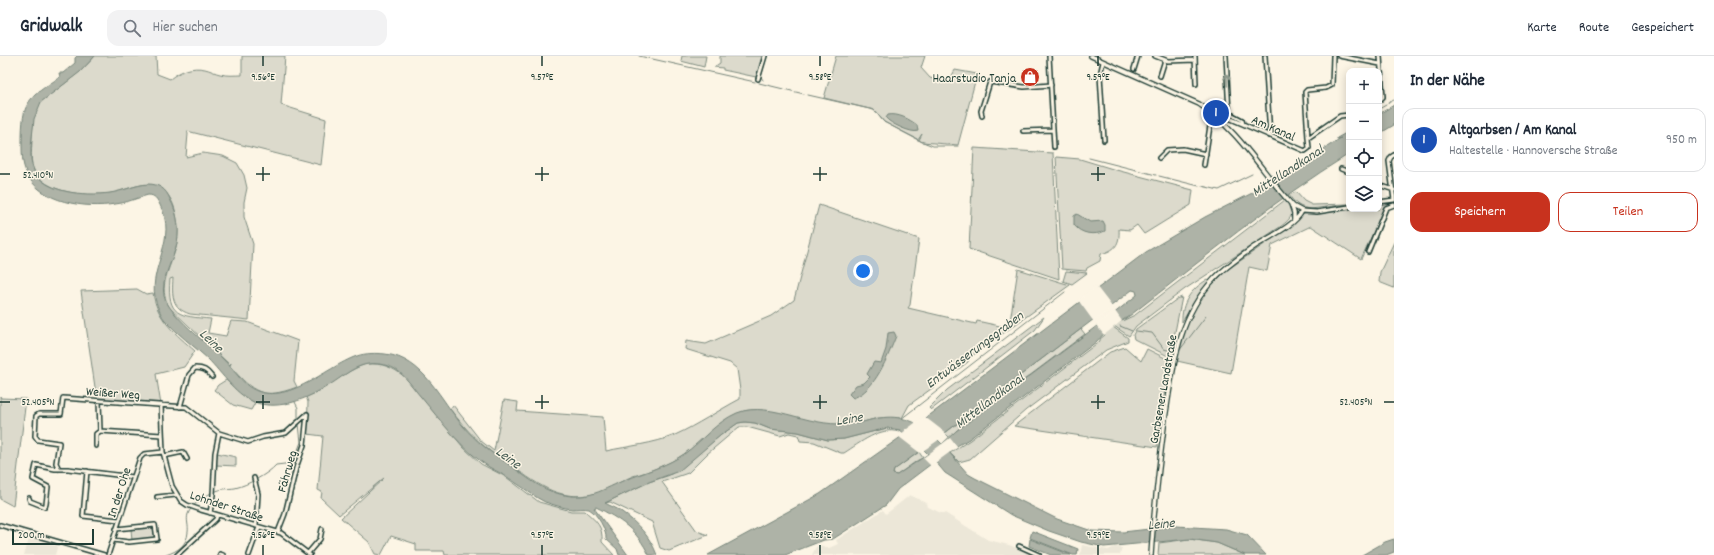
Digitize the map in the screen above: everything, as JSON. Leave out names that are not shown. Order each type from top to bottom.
[{"type":"main road","points":[[1091,56],[1199,104],[1220,119],[1291,203],[1300,210],[1294,220]]},
{"type":"main road","points":[[1291,203],[1294,220]]},
{"type":"main road","name":"Garbsener Landstraße","points":[[1151,555],[1157,474],[1174,361],[1183,326],[1193,306],[1206,288],[1226,268],[1294,220]]},
{"type":"street","points":[[758,80],[765,56]]},
{"type":"street","points":[[1049,56],[1054,147]]},
{"type":"street","points":[[1134,69],[1138,56]]},
{"type":"street","points":[[1155,56],[1165,60],[1195,58],[1196,84]]},
{"type":"street","points":[[1226,56],[1229,110],[1231,114],[1242,120],[1243,124]]},
{"type":"street","points":[[1265,56],[1270,136]]},
{"type":"street","points":[[1308,138],[1305,92],[1307,90],[1326,88],[1332,85],[1333,56]]},
{"type":"street","points":[[1340,56],[1380,64]]},
{"type":"street","points":[[1380,56],[1380,68]]},
{"type":"street","points":[[1160,76],[1165,60]]},
{"type":"street","points":[[1103,62],[1100,75],[1104,140]]},
{"type":"street","points":[[982,116],[981,111],[990,82],[1024,87],[1051,85]]},
{"type":"street","points":[[1382,86],[1382,98]]},
{"type":"street","points":[[1204,165],[1212,113]]},
{"type":"street","name":"Am Kanal","points":[[1220,119],[1226,118],[1243,124],[1305,151],[1309,148],[1308,138],[1340,116],[1346,115]]},
{"type":"street","points":[[1023,131],[1053,130]]},
{"type":"street","points":[[1159,158],[1167,150],[1183,149],[1206,154]]},
{"type":"street","points":[[1382,202],[1394,200],[1389,159],[1394,155]]},
{"type":"street","points":[[1341,168],[1346,170]]},
{"type":"street","points":[[1382,186],[1393,190]]},
{"type":"street","points":[[1368,252],[1386,208],[1394,205]]},
{"type":"street","points":[[1300,210],[1317,212],[1346,207]]},
{"type":"street","points":[[210,513],[213,493],[215,454],[219,433],[186,407],[180,407],[191,371],[195,368],[204,369],[208,371],[212,377]]},
{"type":"street","name":"Weißer Weg","points":[[56,463],[58,443],[38,440],[35,436],[36,416],[39,414],[61,414],[63,398],[180,407]]},
{"type":"street","points":[[96,446],[96,434],[100,431],[99,401]]},
{"type":"street","name":"Lohnder Straße","points":[[161,405],[163,454],[176,496],[181,501],[193,507],[278,532],[294,541],[309,554]]},
{"type":"street","name":"Fährweg","points":[[219,433],[251,442],[263,437],[286,433],[307,414],[304,445],[296,468],[286,514],[278,532]]},
{"type":"street","points":[[100,431],[162,435]]},
{"type":"street","points":[[163,454],[183,452],[188,459]]},
{"type":"street","name":"In der Ohe","points":[[108,555],[133,477],[142,456],[163,454]]},
{"type":"street","points":[[55,468],[56,463]]},
{"type":"street","points":[[55,468],[56,463]]},
{"type":"street","points":[[28,498],[30,501],[44,507],[46,504],[48,487],[35,480],[33,477],[36,465],[133,477]]},
{"type":"street","points":[[87,471],[83,516],[119,520]]},
{"type":"street","points":[[249,555],[258,526],[258,494],[255,479]]},
{"type":"street","points":[[157,497],[176,496]]},
{"type":"street","points":[[177,555],[216,519],[217,515]]},
{"type":"street","points":[[0,525],[104,555]]},
{"type":"street","points":[[113,540],[129,542],[157,539],[156,525],[116,529]]},
{"type":"street","points":[[309,554],[320,539],[322,529]]},
{"type":"street","points":[[1019,546],[1039,555]]},
{"type":"shaded area","points":[[77,56],[95,56],[80,72],[41,102],[34,119],[31,148],[31,160],[36,175],[53,187],[77,193],[110,193],[148,184],[159,186],[164,190],[173,205],[178,224],[177,244],[165,278],[163,290],[167,304],[189,328],[225,361],[244,383],[261,392],[275,393],[289,390],[304,384],[345,361],[360,355],[378,353],[399,357],[411,363],[421,372],[439,393],[463,426],[473,437],[495,455],[545,489],[571,496],[590,495],[666,464],[691,449],[722,421],[737,413],[750,410],[779,412],[824,423],[839,424],[854,422],[856,424],[880,418],[894,417],[902,418],[918,424],[1146,252],[1205,217],[1266,186],[1341,138],[1337,139],[1346,133],[1346,156],[1266,211],[1132,314],[1108,330],[1096,342],[969,439],[948,451],[968,474],[975,478],[1057,519],[1092,531],[1123,532],[1176,526],[1226,529],[1247,535],[1266,555],[1245,555],[1217,543],[1190,539],[1104,547],[1081,542],[1049,531],[1011,515],[945,473],[935,461],[898,489],[886,505],[833,539],[824,540],[785,555],[708,555],[820,494],[905,434],[900,430],[887,428],[844,439],[828,440],[798,432],[770,429],[755,423],[745,422],[738,423],[721,435],[679,471],[649,482],[605,503],[628,516],[638,525],[651,542],[657,555],[649,555],[639,539],[627,526],[613,516],[596,507],[594,508],[628,555],[619,555],[617,549],[606,539],[603,527],[592,511],[589,509],[565,508],[545,502],[479,460],[452,435],[406,379],[391,367],[371,364],[357,367],[310,396],[284,404],[266,405],[257,403],[243,396],[236,390],[208,359],[164,319],[158,308],[154,286],[165,241],[166,229],[165,217],[156,198],[148,195],[127,202],[103,205],[64,202],[41,191],[32,182],[26,172],[23,161],[22,146],[22,128],[25,109],[33,96],[60,77],[59,73],[63,73],[75,63],[75,58]],"holes":[[[1132,290],[1136,291],[1137,295],[1117,311],[956,431],[942,444],[937,439]],[[923,449],[928,454],[897,475],[893,474],[894,470]]]},
{"type":"shaded area","points":[[95,56],[156,56],[157,74],[170,79],[182,72],[195,68],[205,69],[223,75],[242,75],[242,56],[285,56],[281,105],[326,119],[321,165],[187,131],[186,157],[203,153],[223,156],[237,163],[244,175],[247,188],[244,202],[244,217],[253,244],[249,320],[190,314],[184,311],[179,308],[174,300],[173,278],[170,279],[170,291],[173,307],[177,312],[183,315],[211,319],[208,333],[226,336],[231,321],[247,322],[298,341],[294,381],[297,387],[275,393],[259,392],[246,382],[230,366],[231,363],[230,365],[170,308],[164,293],[164,285],[177,243],[178,226],[176,212],[171,199],[162,189],[156,186],[142,185],[112,193],[80,194],[56,188],[38,177],[33,168],[31,157],[34,115],[37,107],[44,99],[78,73]]},
{"type":"shaded area","points":[[682,56],[706,56],[704,67],[681,61]]},
{"type":"shaded area","points":[[720,56],[762,56],[756,77],[714,67],[720,63]]},
{"type":"shaded area","points":[[836,56],[925,56],[921,68],[930,78],[948,83],[955,70],[977,74],[958,145],[922,142],[919,140],[922,134],[918,140],[884,122],[874,110],[824,98]]},
{"type":"shaded area","points":[[1394,105],[1394,125],[1382,132],[1382,112]]},
{"type":"shaded area","points":[[888,115],[896,115],[907,119],[917,125],[918,131],[915,132],[906,130],[896,125],[886,118]]},
{"type":"shaded area","points":[[974,148],[1053,153],[1059,279],[969,249]]},
{"type":"shaded area","points":[[1056,157],[1080,159],[1193,190],[1191,205],[1144,234],[1137,225],[1130,230],[1119,229],[1119,239],[1116,246],[1110,251],[1101,254],[1100,261],[1087,268],[1086,271],[1062,269]]},
{"type":"shaded area","points":[[1296,192],[1304,201],[1312,205],[1346,204],[1311,209],[1304,208],[1293,201],[1289,195]]},
{"type":"shaded area","points":[[1285,200],[1291,208],[1292,215],[1280,227],[1185,289],[1136,326],[1129,336],[1114,326],[1121,320],[1122,321],[1135,315]]},
{"type":"shaded area","points":[[1387,203],[1361,259],[1311,226],[1272,245],[1267,271],[1249,267],[1231,373],[1177,361],[1179,346],[1192,312],[1203,294],[1227,270],[1292,225],[1304,214],[1346,208],[1346,212],[1382,212],[1382,204]]},
{"type":"shaded area","points":[[819,205],[919,239],[910,305],[908,308],[976,324],[977,321],[1009,328],[1018,269],[1070,285],[969,358],[968,362],[909,405],[902,418],[878,418],[856,424],[854,422],[842,425],[829,425],[768,411],[745,411],[726,419],[677,459],[628,478],[605,491],[595,494],[581,496],[569,495],[547,489],[498,457],[483,445],[469,432],[450,409],[453,405],[481,441],[494,451],[504,400],[518,402],[517,411],[603,417],[606,451],[658,441],[691,427],[740,399],[740,390],[737,369],[730,363],[685,349],[686,341],[706,344],[771,316],[794,300]]},
{"type":"shaded area","points":[[1077,214],[1090,222],[1103,221],[1105,231],[1092,234],[1080,230],[1074,225],[1074,216]]},
{"type":"shaded area","points":[[1394,242],[1394,288],[1379,282],[1380,272]]},
{"type":"shaded area","points":[[1066,271],[1087,273],[1072,284],[1063,281]]},
{"type":"shaded area","points":[[1207,280],[1209,282],[1197,297],[1182,322],[1183,309],[1188,297],[1196,288]]},
{"type":"shaded area","points":[[137,289],[146,294],[153,293],[155,303],[168,326],[195,351],[184,367],[156,374],[161,405],[97,401],[81,291]]},
{"type":"shaded area","points":[[1182,297],[1170,357],[1134,339],[1133,335],[1136,329],[1177,299]]},
{"type":"shaded area","points":[[1044,317],[1035,330],[931,410],[929,408],[947,390]]},
{"type":"shaded area","points":[[1113,327],[1128,338],[1128,341],[1106,350],[1026,410],[970,459],[959,462],[950,453],[970,440],[1100,341],[1100,339],[1105,335],[1104,333]]},
{"type":"shaded area","points":[[1081,329],[1085,334],[956,431],[950,438],[945,433]]},
{"type":"shaded area","points":[[894,332],[896,336],[880,372],[868,388],[853,398],[849,394],[856,385],[864,383],[870,377],[867,374],[874,362],[881,363],[886,349],[888,333]]},
{"type":"shaded area","points":[[1125,347],[1141,361],[1147,349],[1169,360],[1157,447],[1014,426],[1110,352]]},
{"type":"shaded area","points":[[366,364],[387,366],[405,377],[463,447],[481,464],[506,477],[539,502],[571,511],[585,511],[593,518],[600,528],[602,542],[614,555],[445,555],[444,551],[416,551],[416,544],[391,536],[381,555],[375,554],[369,542],[341,518],[384,478],[339,515],[321,498],[322,492],[318,490],[323,436],[307,434],[308,402],[306,397],[314,394],[350,371]]},
{"type":"shaded area","points":[[226,380],[239,392],[255,403],[251,410],[233,405],[214,390],[218,385]]},
{"type":"shaded area","points":[[0,396],[1,398],[26,399],[13,506],[0,499]]},
{"type":"shaded area","points":[[738,423],[755,423],[770,429],[798,432],[828,440],[844,439],[887,428],[900,430],[899,432],[885,431],[877,433],[863,440],[844,453],[841,453],[814,442],[800,441],[798,435],[789,433],[780,436],[747,427],[739,427],[707,454],[688,473],[662,482],[697,531],[708,535],[669,551],[660,548],[652,522],[610,502],[605,503],[649,482],[670,475],[721,435]]},
{"type":"shaded area","points":[[919,452],[923,458],[897,475],[893,474],[894,470]]},
{"type":"shaded area","points":[[217,453],[236,457],[236,466],[216,465]]},
{"type":"shaded area","points":[[910,495],[928,504],[926,506],[941,513],[945,513],[988,540],[1009,545],[1034,555],[812,555],[816,547],[820,545],[829,548],[838,544],[836,540],[883,510],[886,514]]},
{"type":"shaded area","points":[[154,527],[154,539],[132,541],[131,529]]},
{"type":"shaded area","points":[[1032,531],[1078,549],[1077,555],[1073,555],[1030,538]]},
{"type":"shaded area","points":[[30,536],[58,544],[55,555],[24,555]]},
{"type":"shaded area","points":[[1030,539],[1071,555],[1051,555],[1029,546]]},
{"type":"shaded area","points":[[1189,539],[1217,543],[1245,555],[1158,555],[1159,543]]},
{"type":"shaded area","points":[[1394,539],[1394,552],[1386,555],[1362,555],[1385,542]]},
{"type":"shaded area","points":[[1082,545],[1108,550],[1115,547],[1122,548],[1120,555],[1080,555]]},
{"type":"pier","points":[[1096,286],[1113,308],[1094,322],[1078,300]]},
{"type":"pier","points":[[1115,311],[1122,321],[1104,335],[1096,325]]},
{"type":"pier","points":[[925,417],[947,434],[920,453],[898,436],[905,431],[905,429],[915,423],[914,421],[918,422]]},
{"type":"pier","points":[[950,438],[957,447],[931,466],[923,458]]},
{"type":"waterway","points":[[639,56],[755,82]]},
{"type":"waterway","points":[[763,80],[761,77],[767,56]]},
{"type":"waterway","points":[[759,83],[804,94]]},
{"type":"waterway","points":[[808,95],[874,110],[884,122],[917,139]]},
{"type":"waterway","points":[[1388,103],[1394,100]]},
{"type":"waterway","points":[[1382,107],[1386,105]]},
{"type":"waterway","points":[[918,140],[933,146],[958,146]]},
{"type":"waterway","points":[[1089,158],[1156,175]]},
{"type":"waterway","points":[[1202,186],[1219,190],[1252,174]]},
{"type":"waterway","points":[[1159,176],[1199,186]]},
{"type":"waterway","name":"Entwässerungsgraben","points":[[901,419],[1065,292]]},
{"type":"waterway","points":[[1179,351],[1206,316]]},
{"type":"waterway","points":[[1120,326],[1132,331]]},
{"type":"waterway","points":[[1136,331],[1152,333],[1164,349],[1171,351]]},
{"type":"waterway","points":[[295,402],[298,408],[298,419]]},
{"type":"waterway","points":[[214,492],[222,489],[235,488],[252,482],[276,465],[293,463],[301,442],[299,424]]},
{"type":"waterway","points":[[166,555],[174,552],[184,544],[188,530],[187,516],[192,507],[211,493]]},
{"type":"place","name":"Haarstudio Tanja","points":[[1030,77]]},
{"type":"place","name":"Altgarbsen / Am Kanal","points":[[1216,113]]},
{"type":"water label","name":"Mittellandkanal","points":[[1287,170]]},
{"type":"water label","name":"Leine","points":[[212,340]]},
{"type":"water label","name":"Mittellandkanal","points":[[989,400]]},
{"type":"water label","name":"Leine","points":[[849,418]]},
{"type":"water label","name":"Leine","points":[[509,457]]},
{"type":"water label","name":"Leine","points":[[1161,523]]}]
